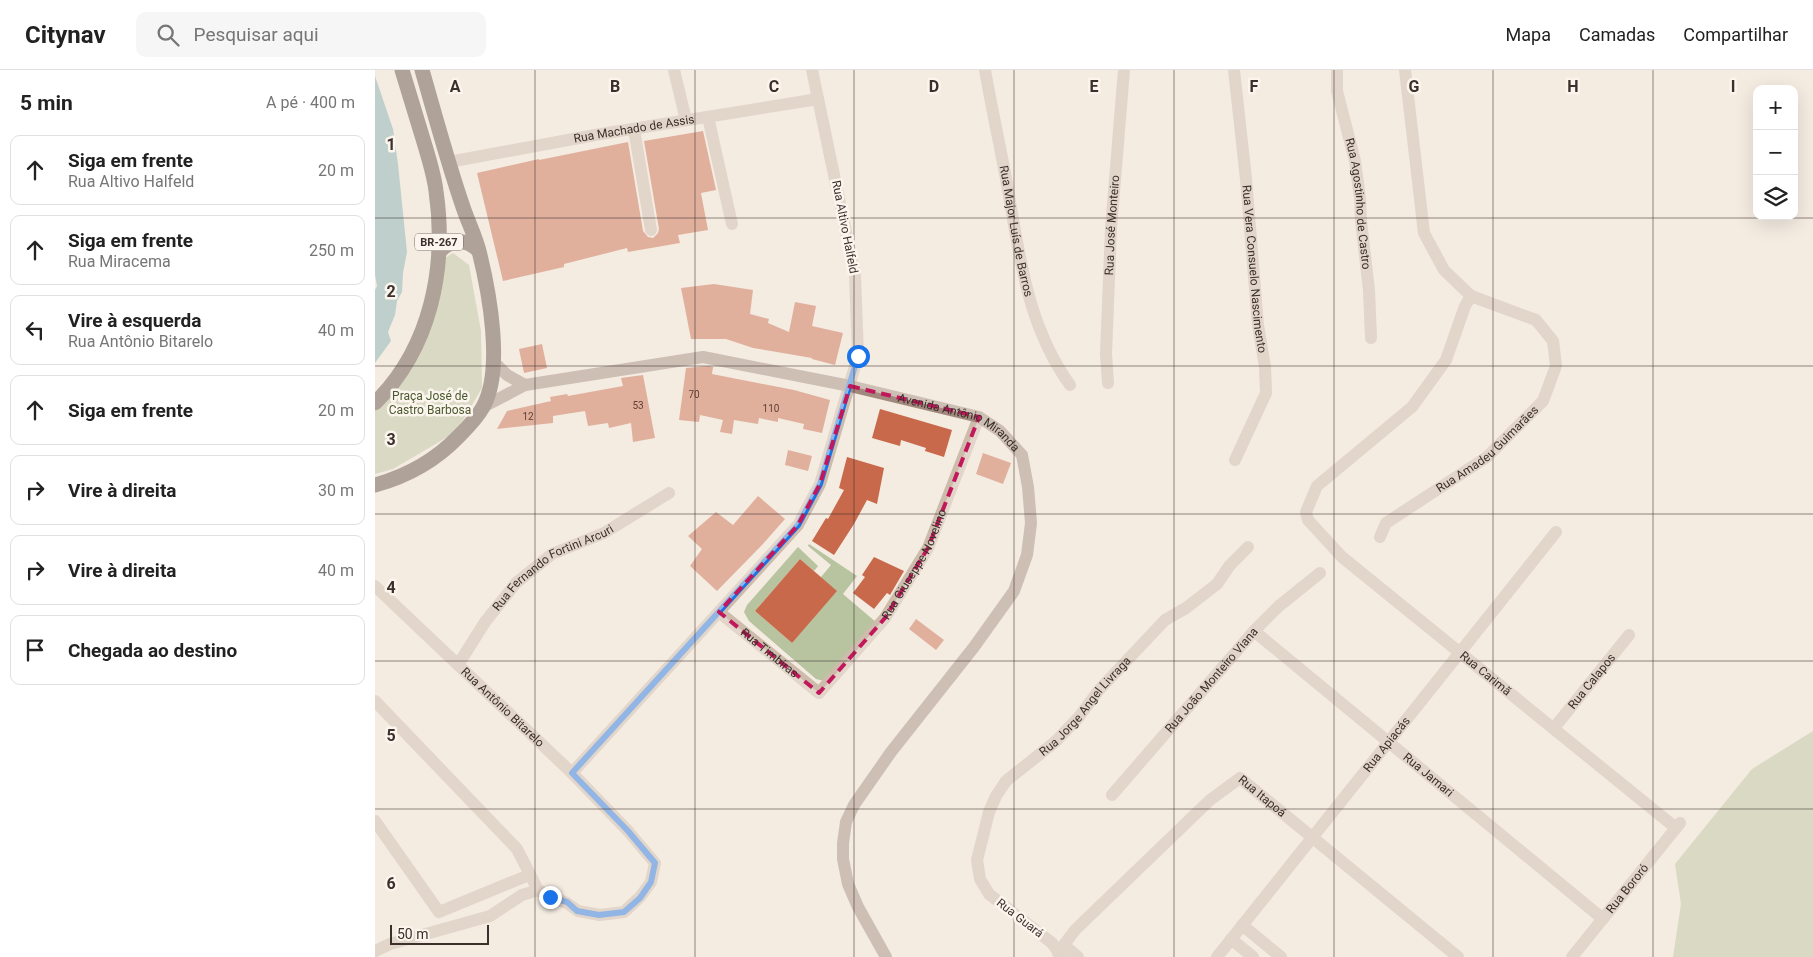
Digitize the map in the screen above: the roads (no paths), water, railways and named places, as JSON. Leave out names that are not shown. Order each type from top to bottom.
[{"type":"highway","name":"BR-267","points":[[375,403],[396,378],[411,355],[422,332],[431,307],[439,252],[436,190],[431,166],[402,70]]},
{"type":"highway","name":"BR-267","points":[[375,485],[426,465],[447,449],[467,428],[483,406],[491,384],[494,362],[493,334],[478,250],[462,206],[422,70]]},
{"type":"highway","points":[[439,252],[458,241],[473,245],[478,250]]},
{"type":"street","points":[[674,70],[686,120]]},
{"type":"street","name":"Rua Altivo Halfeld","points":[[572,773],[798,525],[820,484],[858,356],[855,275],[812,70]]},
{"type":"street","name":"Rua Major Luís de Barros","points":[[985,70],[1016,240],[1031,308],[1053,356],[1070,385]]},
{"type":"street","name":"Rua José Monteiro","points":[[1108,383],[1106,354],[1111,228],[1124,70]]},
{"type":"street","name":"Rua Vera Consuelo Nascimento","points":[[1234,70],[1246,179],[1258,325],[1265,367],[1266,393],[1235,460]]},
{"type":"street","name":"Rua Agostinho de Castro","points":[[1337,70],[1337,91],[1355,161],[1361,198],[1361,221],[1369,290],[1371,338]]},
{"type":"street","name":"Rua Amadeu Guimarães","points":[[1380,537],[1386,523],[1487,458],[1543,401],[1556,366],[1553,341],[1536,320],[1471,296],[1444,270],[1424,233],[1405,70]]},
{"type":"street","name":"Rua Machado de Assis","points":[[449,162],[686,120],[818,99]]},
{"type":"street","points":[[708,117],[731,224]]},
{"type":"street","points":[[634,129],[651,230]]},
{"type":"street","name":"Rua Carimã","points":[[1471,296],[1465,306],[1445,360],[1412,407],[1317,486],[1306,512],[1308,520],[1342,557],[1554,728],[1679,824]]},
{"type":"street","name":"Avenida Antônio Miranda","points":[[483,406],[525,385],[703,356],[850,386],[979,417],[1001,431],[1022,455],[1028,487],[1031,523],[1027,555],[1013,590],[974,647],[891,752],[854,805],[846,822],[843,859],[848,884],[858,907],[886,957]]},
{"type":"street","points":[[494,362],[507,375],[525,385]]},
{"type":"street","name":"Rua Giuseppe Novelino","points":[[819,693],[885,618],[928,548],[979,417]]},
{"type":"street","name":"Rua Fernando Fortini Arcuri","points":[[458,665],[485,622],[516,583],[553,554],[604,533],[669,493]]},
{"type":"street","name":"Rua Apiacás","points":[[1217,957],[1556,532]]},
{"type":"street","name":"Rua Jorge Angel Livraga","points":[[989,894],[980,879],[977,860],[989,812],[996,796],[1006,781],[1055,742],[1078,718],[1099,690],[1165,620],[1186,608],[1217,584],[1230,565],[1248,547]]},
{"type":"street","name":"Rua João Monteiro Viana","points":[[1112,795],[1254,631],[1279,606],[1320,573]]},
{"type":"street","name":"Rua Antônio Bitarelo","points":[[375,586],[572,773],[628,831],[655,863],[651,882],[640,898],[624,912],[599,915],[577,911],[567,902],[550,897],[538,890]]},
{"type":"street","name":"Rua Timbiras","points":[[719,612],[819,693]]},
{"type":"street","name":"Rua Jamari","points":[[1254,631],[1603,919]]},
{"type":"street","name":"Rua Calapos","points":[[1554,728],[1629,635]]},
{"type":"street","points":[[375,701],[517,849],[538,890],[522,895],[490,916],[390,944],[375,951]]},
{"type":"street","name":"Rua Itapoá","points":[[1059,949],[1075,930],[1210,800],[1240,778],[1458,957]]},
{"type":"street","points":[[375,821],[439,912],[529,875]]},
{"type":"street","name":"Rua Bororó","points":[[1572,957],[1679,824]]},
{"type":"street","name":"Rua Guará","points":[[989,894],[1059,949],[1078,957]]},
{"type":"street","points":[[1242,926],[1281,957]]},
{"type":"street","points":[[1231,940],[1253,957]]},
{"type":"water","points":[[375,76],[393,129],[407,252],[402,292],[397,301],[395,315],[388,332],[391,341],[375,363],[375,290],[377,286],[375,275]]},
{"type":"park label","name":"Praça José de Castro Barbosa","points":[[430,403]]}]
